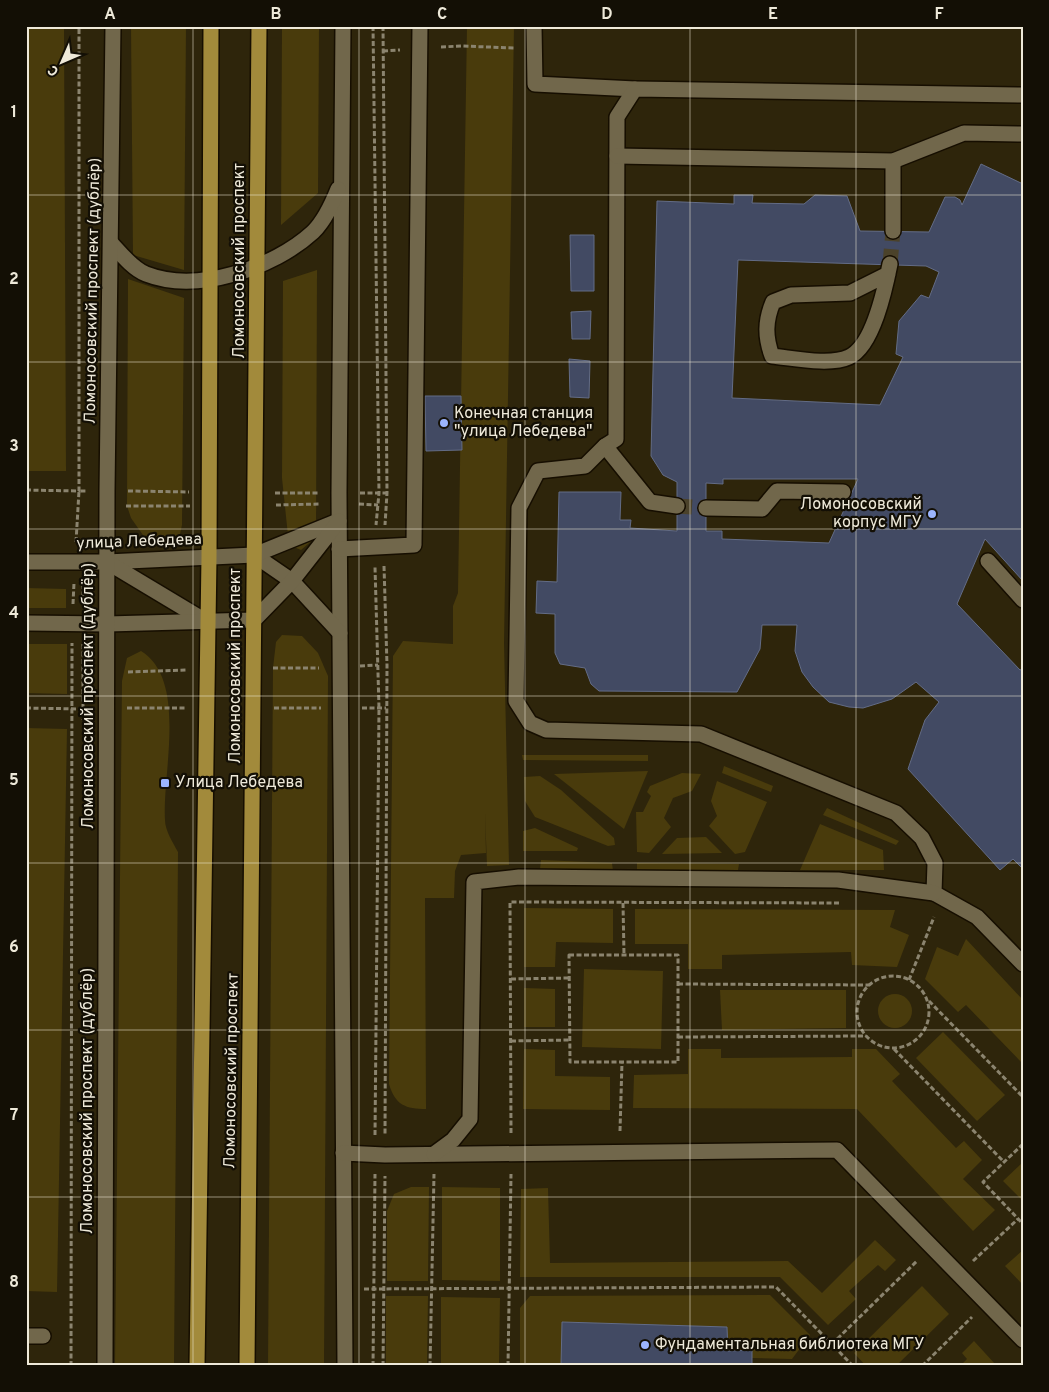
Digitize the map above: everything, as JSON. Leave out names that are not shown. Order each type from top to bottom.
[{"type":"main road","name":"Ломоносовский проспект","points":[[197,1366],[209,557],[211,26]]},
{"type":"main road","name":"Ломоносовский проспект","points":[[247,1366],[259,26]]},
{"type":"street","name":"Ломоносовский проспект (дублёр)","points":[[105,1366],[107,562],[113,26]]},
{"type":"street","points":[[343,26],[340,632],[344,1366]]},
{"type":"street","points":[[340,548],[414,545],[420,26]]},
{"type":"street","points":[[534,26],[534,84],[635,89],[1023,94]]},
{"type":"street","points":[[635,89],[618,117],[616,439],[605,446],[585,466],[538,471],[519,508],[516,701],[530,723],[546,730],[701,734],[896,813],[922,838],[936,863],[934,893]]},
{"type":"street","points":[[617,156],[894,161],[964,133],[1023,134]]},
{"type":"street","points":[[893,231],[894,161]]},
{"type":"street","points":[[112,244],[144,274],[166,280],[189,282],[257,267],[289,250],[314,231],[329,210],[341,179]]},
{"type":"street","points":[[889,269],[868,338],[850,357],[833,361],[772,356],[767,343],[766,317],[773,302],[791,295],[850,292],[889,269]]},
{"type":"street","points":[[605,446],[650,502],[677,506]]},
{"type":"street","points":[[706,508],[762,509],[777,491],[843,492]]},
{"type":"street","points":[[26,623],[107,624],[254,620],[292,581],[340,521]]},
{"type":"street","name":"улица Лебедева","points":[[26,562],[107,562],[254,555],[340,521]]},
{"type":"street","points":[[254,555],[292,581],[340,632]]},
{"type":"street","points":[[988,561],[1023,600]]},
{"type":"street","name":"Ломоносовский проспект","points":[[107,562],[208,622]]},
{"type":"street","points":[[434,1154],[452,1140],[470,1119],[474,882],[519,877],[838,880],[934,893],[977,917],[1021,959]]},
{"type":"street","points":[[343,1153],[380,1155],[837,1150],[1023,1340]]},
{"type":"street","points":[[26,1336],[44,1336]]},
{"type":"path","points":[[71,1366],[74,718],[72,623],[79,491],[79,26]]},
{"type":"path","points":[[373,26],[379,493],[380,1155],[384,1289],[383,1366]]},
{"type":"path","points":[[373,1366],[374,1289],[380,1155],[387,665],[379,547],[387,493],[383,26]]},
{"type":"path","points":[[461,46],[500,49]]},
{"type":"path","points":[[26,490],[79,491]]},
{"type":"path","points":[[510,902],[845,904]]},
{"type":"path","points":[[623,903],[624,955]]},
{"type":"path","points":[[909,980],[936,912]]},
{"type":"path","points":[[570,955],[624,955],[678,955],[678,1062],[570,1062],[570,955]]},
{"type":"path","points":[[928,1000],[930,1013],[926,1028],[917,1040],[909,1045],[894,1049],[877,1045],[866,1036],[859,1023],[857,1008],[862,995],[870,985],[882,978],[897,976],[909,980],[921,989],[928,1000],[1023,1097]]},
{"type":"path","points":[[510,979],[570,978]]},
{"type":"path","points":[[678,984],[870,985]]},
{"type":"path","points":[[678,1037],[866,1036]]},
{"type":"path","points":[[511,1041],[570,1040]]},
{"type":"path","points":[[894,1049],[1004,1162]]},
{"type":"path","points":[[619,1152],[622,1062]]},
{"type":"path","points":[[1023,1144],[983,1182],[1023,1224]]},
{"type":"path","points":[[430,1366],[434,1154]]},
{"type":"path","points":[[959,1275],[1018,1219]]},
{"type":"path","points":[[832,1344],[932,1246]]},
{"type":"path","points":[[344,1289],[776,1287],[853,1366]]},
{"type":"path","points":[[922,1366],[987,1303]]},
{"type":"shaded area","points":[[26,26],[64,26],[66,471],[26,471]]},
{"type":"shaded area","points":[[131,26],[186,26],[184,270],[133,255]]},
{"type":"shaded area","points":[[282,26],[319,26],[318,193],[281,225]]},
{"type":"shaded area","points":[[467,26],[514,26],[504,643],[509,865],[487,866],[485,812],[486,853],[461,855],[455,871],[454,898],[425,898],[426,1109],[419,1109],[407,1107],[398,1101],[394,1097],[389,1084],[393,656],[403,641],[453,644],[453,606],[458,593]]},
{"type":"shaded area","points":[[317,270],[316,537],[301,550],[289,545],[282,478],[283,281]]},
{"type":"shaded area","points":[[128,279],[184,298],[182,525],[180,534],[165,542],[145,538],[131,518],[127,506]]},
{"type":"shaded area","points":[[26,588],[66,589],[66,608],[26,608]]},
{"type":"shaded area","points":[[282,635],[302,636],[318,653],[328,676],[324,1366],[268,1366],[273,668],[276,642]]},
{"type":"shaded area","points":[[26,644],[67,644],[67,694],[26,693]]},
{"type":"shaded area","points":[[141,651],[155,665],[164,683],[170,729],[165,824],[178,852],[174,1366],[115,1366],[122,681],[127,658]]},
{"type":"shaded area","points":[[26,728],[67,729],[57,1292],[26,1291]]},
{"type":"shaded area","points":[[522,755],[648,755],[648,761],[523,760]]},
{"type":"shaded area","points":[[724,766],[773,786],[771,792],[722,773]]},
{"type":"shaded area","points":[[648,771],[624,829],[554,774]]},
{"type":"shaded area","points":[[682,773],[701,774],[692,791],[673,798],[664,818],[671,827],[649,853],[637,852],[636,812],[643,812],[651,796],[647,792],[650,786]]},
{"type":"shaded area","points":[[540,776],[561,790],[614,838],[615,845],[608,846],[535,817],[525,801],[524,777]]},
{"type":"shaded area","points":[[717,781],[767,802],[745,852],[735,854],[709,826],[717,816],[711,801]]},
{"type":"shaded area","points":[[827,808],[899,841],[896,845],[823,815]]},
{"type":"shaded area","points":[[820,824],[883,850],[884,870],[800,870]]},
{"type":"shaded area","points":[[535,828],[578,848],[577,851],[523,851],[523,831]]},
{"type":"shaded area","points":[[706,837],[722,853],[662,854],[677,838]]},
{"type":"shaded area","points":[[541,860],[612,863],[613,871],[540,869]]},
{"type":"shaded area","points":[[637,863],[739,864],[738,870],[637,870]]},
{"type":"shaded area","points":[[524,908],[613,909],[613,943],[556,942],[555,967],[524,967]]},
{"type":"shaded area","points":[[635,909],[895,910],[890,927],[909,935],[897,967],[852,965],[851,952],[722,955],[722,969],[688,969],[688,944],[635,944]]},
{"type":"shaded area","points":[[966,939],[1023,1000],[1023,1064],[966,1005],[958,1012],[925,979],[937,947],[958,956]]},
{"type":"shaded area","points":[[584,969],[663,971],[661,1049],[582,1047]]},
{"type":"shaded area","points":[[524,988],[555,989],[555,1027],[524,1027]]},
{"type":"shaded area","points":[[720,990],[846,990],[846,1028],[722,1030]]},
{"type":"shaded area","points":[[895,994],[907,999],[912,1011],[907,1023],[895,1028],[883,1023],[878,1011],[883,999]]},
{"type":"shaded area","points":[[943,1032],[1005,1095],[977,1121],[916,1058]]},
{"type":"shaded area","points":[[524,1049],[555,1050],[555,1076],[610,1077],[610,1110],[523,1109]]},
{"type":"shaded area","points":[[688,1049],[721,1049],[721,1058],[852,1057],[852,1049],[876,1049],[900,1074],[892,1081],[956,1148],[964,1141],[982,1160],[963,1179],[995,1210],[973,1231],[857,1109],[633,1108],[634,1075],[688,1074]]},
{"type":"shaded area","points":[[1023,1162],[1023,1201],[1003,1181]]},
{"type":"shaded area","points":[[411,1187],[429,1187],[428,1281],[387,1281],[387,1211],[394,1194]]},
{"type":"shaded area","points":[[442,1187],[500,1188],[500,1281],[442,1280]]},
{"type":"shaded area","points":[[548,1188],[550,1263],[788,1261],[822,1293],[875,1240],[896,1260],[885,1271],[878,1265],[849,1291],[856,1299],[828,1325],[780,1277],[520,1277],[521,1189]]},
{"type":"shaded area","points":[[1023,1250],[1023,1285],[1005,1266]]},
{"type":"shaded area","points":[[922,1286],[949,1314],[896,1366],[866,1366],[854,1353]]},
{"type":"shaded area","points":[[770,1295],[810,1335],[792,1359],[752,1358],[752,1350],[728,1351],[727,1327],[563,1322],[561,1366],[520,1366],[520,1308],[530,1296]]},
{"type":"shaded area","points":[[386,1296],[428,1296],[427,1366],[386,1366]]},
{"type":"shaded area","points":[[441,1297],[500,1298],[499,1366],[441,1366]]},
{"type":"shaded area","points":[[974,1341],[995,1364],[993,1366],[960,1366],[967,1359],[962,1353]]},
{"type":"building","name":"Ломоносовский корпус МГУ","points":[[981,164],[1023,184],[1023,581],[985,539],[957,604],[1020,670],[1023,669],[1023,869],[1013,859],[1000,870],[908,769],[925,720],[939,702],[916,682],[892,699],[863,708],[829,702],[813,687],[802,672],[795,651],[797,625],[762,625],[760,649],[737,692],[599,691],[591,684],[585,668],[560,664],[555,653],[555,614],[536,613],[537,581],[557,582],[559,492],[621,492],[620,520],[631,520],[630,528],[677,531],[677,482],[663,475],[651,456],[657,201],[734,204],[734,195],[753,195],[752,203],[804,204],[815,195],[847,196],[860,231],[929,232],[945,197],[955,197],[960,200],[962,205]],"holes":[[[738,260],[926,266],[939,272],[929,298],[921,295],[899,321],[896,354],[903,357],[880,405],[732,398]],[[723,479],[858,479],[829,543],[722,539],[722,531],[706,531],[706,483],[723,484]]]},
{"type":"building","points":[[570,235],[594,235],[594,291],[571,291]]},
{"type":"building","points":[[591,311],[590,339],[572,339],[571,312]]},
{"type":"building","points":[[569,359],[590,361],[589,398],[570,397]]},
{"type":"building","name":"Конечная станция \"улица Лебедева\"","points":[[425,396],[461,396],[462,450],[426,451]]},
{"type":"building","name":"Фундаментальная библиотека МГУ","points":[[562,1322],[727,1327],[728,1351],[752,1350],[752,1366],[561,1366]]},
{"type":"tunnel","points":[[890,264],[893,231]]},
{"type":"tunnel","points":[[677,506],[706,508]]},
{"type":"place","name":"Конечная станция \"улица Лебедева\"","points":[[444,423]]},
{"type":"place","name":"Ломоносовский корпус МГУ","points":[[932,514]]},
{"type":"place","name":"Улица Лебедева","points":[[165,783]]},
{"type":"place","name":"Фундаментальная библиотека МГУ","points":[[645,1345]]}]
